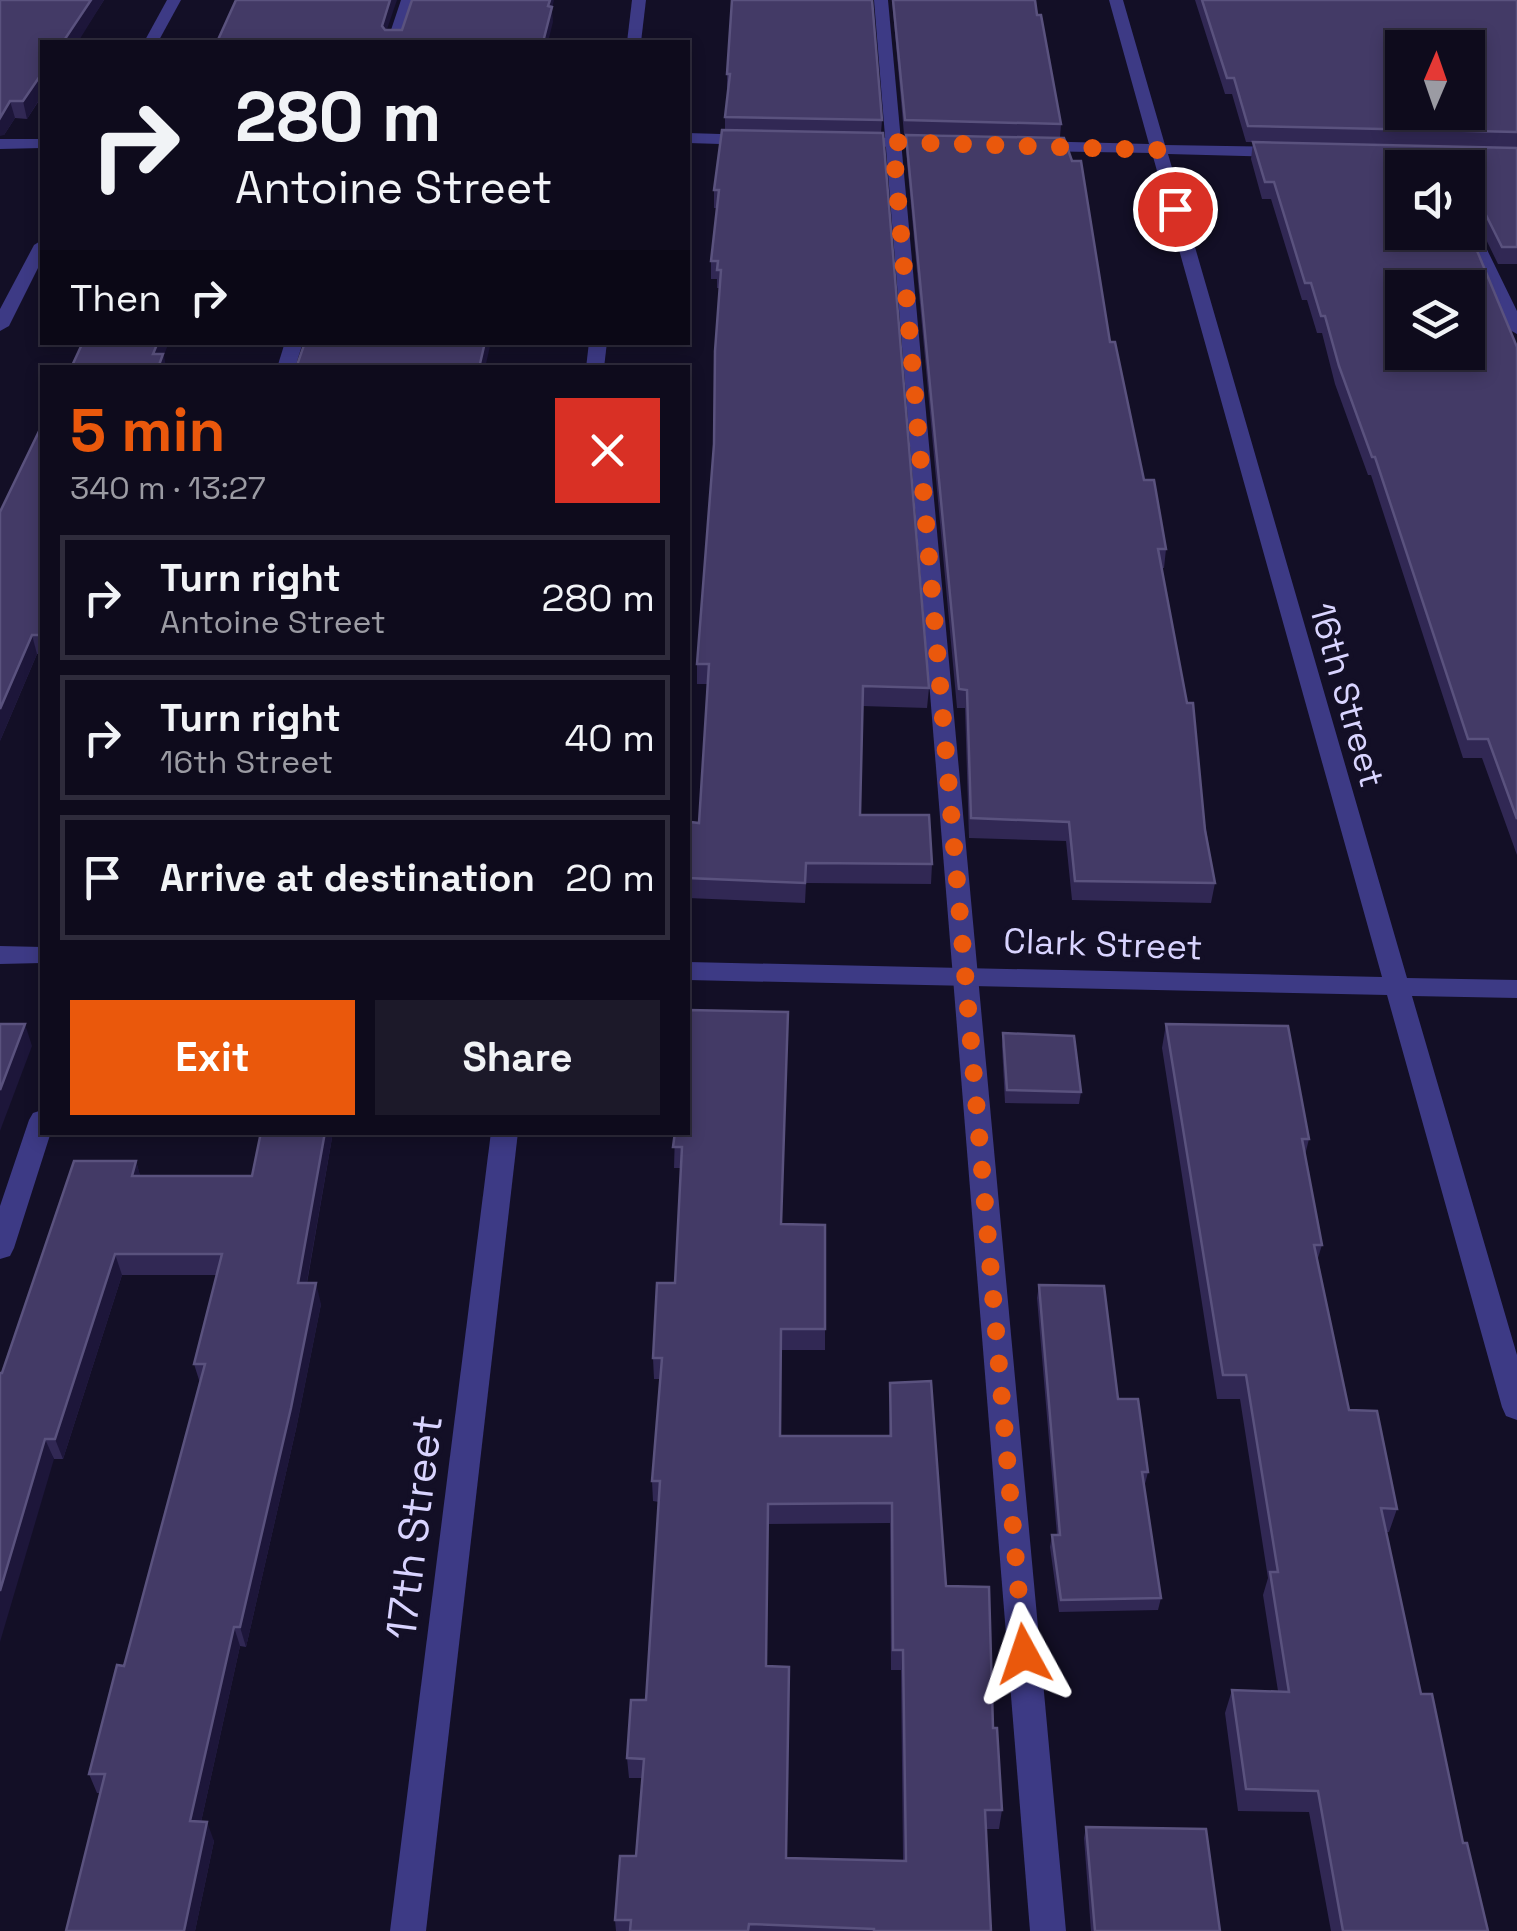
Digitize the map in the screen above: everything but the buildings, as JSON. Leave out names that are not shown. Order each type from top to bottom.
[{"type":"street","points":[[152,40],[174,0]]},
{"type":"street","points":[[395,40],[408,0]]},
{"type":"street","points":[[634,40],[639,0]]},
{"type":"street","points":[[881,0],[1048,1931]]},
{"type":"street","name":"16th Street","points":[[1116,0],[1517,1407]]},
{"type":"street","points":[[690,138],[762,140]]},
{"type":"street","points":[[837,142],[950,144]]},
{"type":"street","points":[[0,144],[40,144]]},
{"type":"street","points":[[1006,145],[1296,152]]},
{"type":"street","points":[[0,326],[40,249]]},
{"type":"street","points":[[1479,250],[1517,329]]},
{"type":"street","points":[[0,954],[40,956]]},
{"type":"street","name":"Clark Street","points":[[690,971],[1517,989]]},
{"type":"street","points":[[0,1248],[40,1126]]},
{"type":"street","name":"17th Street","points":[[408,1931],[505,1135]]},
{"type":"route","points":[[1024,1654],[893,142],[1158,150],[1175,209]]}]
